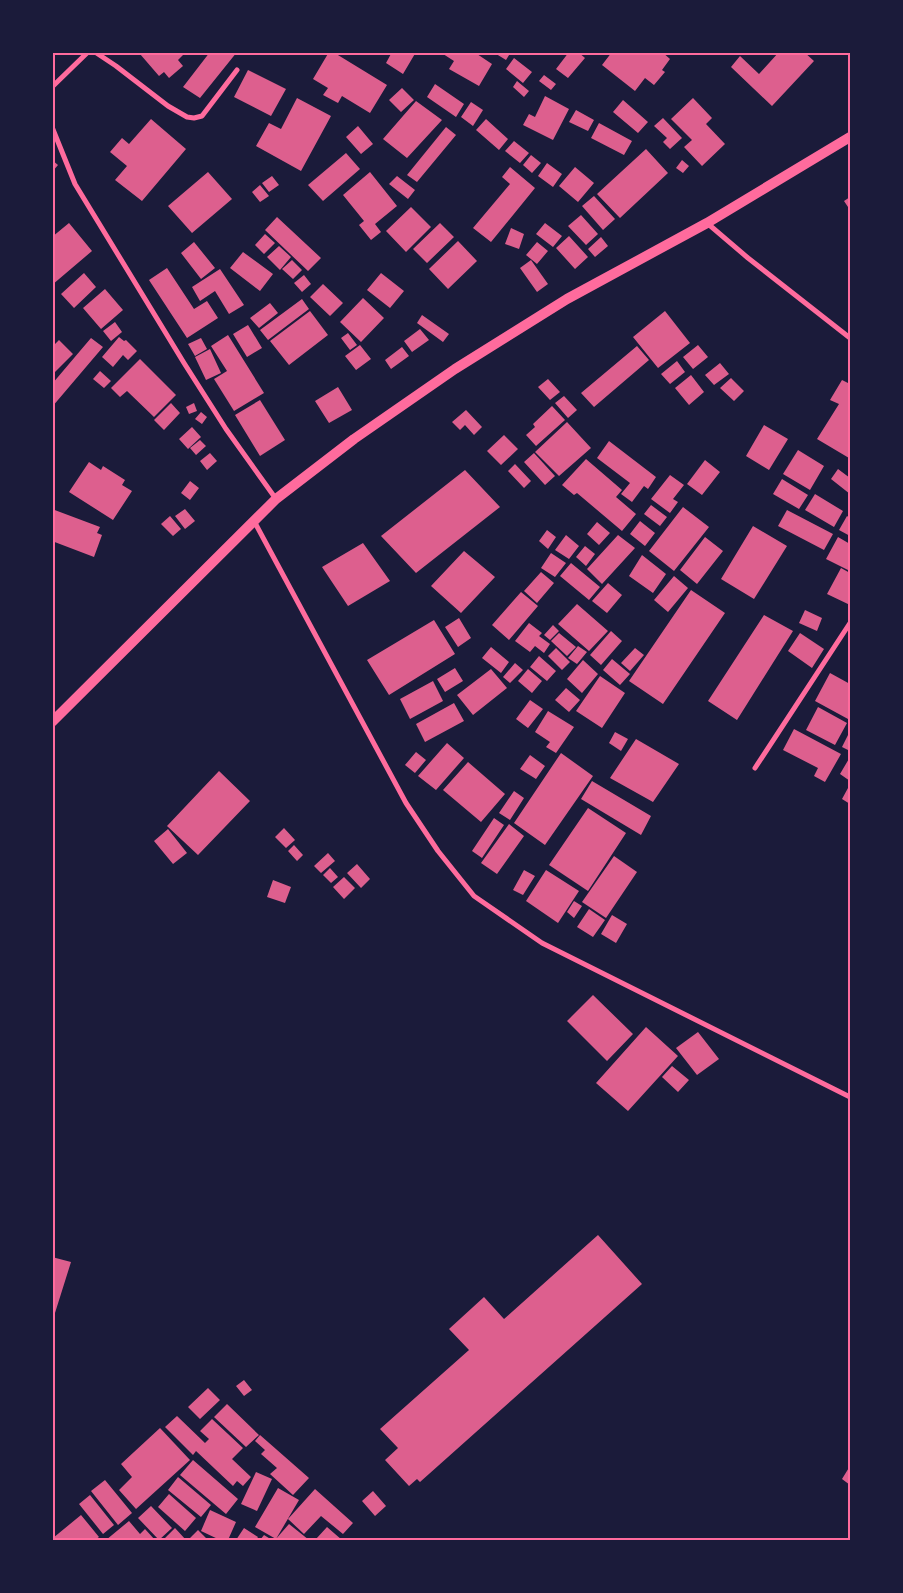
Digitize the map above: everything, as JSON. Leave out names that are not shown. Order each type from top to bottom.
[{"type":"main road","points":[[52,722],[253,520],[276,499],[354,439],[455,369],[568,299],[707,223],[850,137]]},
{"type":"street","points":[[52,87],[88,52]]},
{"type":"street","points":[[95,52],[168,106],[187,117],[194,118],[202,116],[237,70]]},
{"type":"street","points":[[52,127],[75,184],[226,429],[276,499]]},
{"type":"street","points":[[707,223],[748,258],[850,338]]},
{"type":"street","points":[[253,520],[406,803],[438,851],[474,896],[542,943],[850,1097]]},
{"type":"street","points":[[755,768],[850,624]]},
{"type":"building","points":[[142,52],[186,52],[178,60],[183,66],[169,78],[164,72],[159,76],[140,54]]},
{"type":"building","points":[[210,52],[237,52],[200,98],[183,87]]},
{"type":"building","points":[[329,52],[333,52],[387,85],[370,113],[342,96],[338,103],[323,95],[328,88],[313,79]]},
{"type":"building","points":[[392,52],[416,52],[403,74],[386,63]]},
{"type":"building","points":[[440,52],[474,52],[492,64],[479,86],[449,69],[454,61]]},
{"type":"building","points":[[493,52],[511,52],[506,60]]},
{"type":"building","points":[[569,52],[578,52],[585,58],[568,78],[556,69]]},
{"type":"building","points":[[612,52],[662,52],[670,59],[662,70],[665,72],[654,85],[645,78],[635,91],[602,65]]},
{"type":"building","points":[[779,52],[804,52],[814,61],[772,106],[731,67],[740,56],[759,74]]},
{"type":"building","points":[[514,58],[532,72],[523,83],[506,69]]},
{"type":"building","points":[[248,70],[286,89],[271,116],[234,97]]},
{"type":"building","points":[[544,75],[556,84],[551,90],[539,81]]},
{"type":"building","points":[[517,81],[529,91],[524,97],[513,87]]},
{"type":"building","points":[[435,84],[464,104],[456,117],[427,97]]},
{"type":"building","points":[[402,88],[414,100],[401,112],[389,100]]},
{"type":"building","points":[[545,96],[569,109],[553,140],[523,125],[529,114],[535,117]]},
{"type":"building","points":[[297,98],[331,116],[301,171],[256,146],[269,123],[281,129]]},
{"type":"building","points":[[693,98],[712,118],[706,124],[725,144],[702,166],[684,147],[692,140],[671,119]]},
{"type":"building","points":[[623,100],[648,122],[638,133],[613,112]]},
{"type":"building","points":[[416,101],[442,120],[407,158],[383,139]]},
{"type":"building","points":[[471,102],[483,110],[473,126],[461,117]]},
{"type":"building","points":[[576,110],[594,120],[588,131],[569,122]]},
{"type":"building","points":[[663,118],[682,138],[670,149],[663,142],[667,138],[654,126]]},
{"type":"building","points":[[151,119],[186,149],[142,201],[115,180],[127,166],[110,152],[122,138],[129,144]]},
{"type":"building","points":[[486,119],[508,139],[499,150],[476,130]]},
{"type":"building","points":[[599,123],[632,141],[624,155],[591,138]]},
{"type":"building","points":[[358,126],[373,144],[361,154],[346,137]]},
{"type":"building","points":[[446,127],[456,135],[417,182],[407,175]]},
{"type":"building","points":[[514,141],[529,153],[520,163],[505,151]]},
{"type":"building","points":[[646,149],[668,173],[620,218],[597,194]]},
{"type":"building","points":[[346,153],[360,169],[323,201],[308,185]]},
{"type":"building","points":[[531,155],[541,163],[532,173],[523,165]]},
{"type":"building","points":[[52,160],[58,165],[52,172]]},
{"type":"building","points":[[682,160],[689,166],[683,173],[676,168]]},
{"type":"building","points":[[547,163],[562,174],[553,187],[538,176]]},
{"type":"building","points":[[510,167],[535,188],[491,242],[473,228],[510,184],[502,177]]},
{"type":"building","points":[[575,167],[594,183],[578,202],[559,186]]},
{"type":"building","points":[[208,172],[232,199],[192,233],[168,206]]},
{"type":"building","points":[[370,172],[397,206],[375,224],[381,232],[371,240],[359,225],[364,221],[343,195]]},
{"type":"building","points":[[272,176],[279,185],[269,192],[262,183]]},
{"type":"building","points":[[397,176],[415,190],[408,199],[389,184]]},
{"type":"building","points":[[260,185],[269,196],[260,202],[252,192]]},
{"type":"building","points":[[594,196],[615,219],[603,230],[582,206]]},
{"type":"building","points":[[850,197],[850,210],[844,201]]},
{"type":"building","points":[[411,207],[431,227],[406,252],[386,231]]},
{"type":"building","points":[[581,215],[598,234],[586,245],[568,226]]},
{"type":"building","points":[[277,217],[321,258],[308,271],[265,230]]},
{"type":"building","points":[[69,223],[92,251],[52,285],[52,237]]},
{"type":"building","points":[[440,223],[454,237],[427,263],[413,249]]},
{"type":"building","points":[[545,223],[562,236],[553,247],[536,234]]},
{"type":"building","points":[[511,228],[524,234],[519,249],[505,244]]},
{"type":"building","points":[[265,234],[275,243],[264,254],[255,245]]},
{"type":"building","points":[[569,236],[588,257],[575,269],[556,248]]},
{"type":"building","points":[[601,237],[608,246],[595,257],[588,249]]},
{"type":"building","points":[[458,241],[477,261],[448,289],[429,269]]},
{"type":"building","points":[[194,242],[215,268],[201,279],[181,253]]},
{"type":"building","points":[[537,242],[548,251],[537,264],[526,255]]},
{"type":"building","points":[[279,246],[291,257],[280,270],[267,257]]},
{"type":"building","points":[[243,252],[273,274],[260,291],[230,268]]},
{"type":"building","points":[[292,260],[302,270],[293,279],[282,269]]},
{"type":"building","points":[[531,260],[548,284],[537,292],[520,268]]},
{"type":"building","points":[[167,268],[194,309],[207,301],[218,318],[187,338],[149,280]]},
{"type":"building","points":[[220,269],[244,305],[229,314],[215,291],[200,301],[192,287]]},
{"type":"building","points":[[84,273],[96,287],[74,308],[61,294]]},
{"type":"building","points":[[381,273],[404,291],[390,308],[367,290]]},
{"type":"building","points":[[304,275],[311,284],[302,292],[294,283]]},
{"type":"building","points":[[323,284],[343,303],[330,316],[310,297]]},
{"type":"building","points":[[105,289],[123,310],[101,329],[83,308]]},
{"type":"building","points":[[363,298],[384,318],[361,342],[340,322]]},
{"type":"building","points":[[302,299],[309,309],[268,340],[260,330]]},
{"type":"building","points":[[270,303],[278,313],[259,328],[250,318]]},
{"type":"building","points":[[310,311],[328,335],[289,365],[270,341]]},
{"type":"building","points":[[665,311],[690,343],[658,368],[633,337]]},
{"type":"building","points":[[422,315],[449,334],[443,342],[417,323]]},
{"type":"building","points":[[115,322],[122,332],[111,341],[103,331]]},
{"type":"building","points":[[248,325],[262,348],[247,357],[233,334]]},
{"type":"building","points":[[420,329],[429,340],[412,352],[404,341]]},
{"type":"building","points":[[348,333],[357,345],[350,350],[341,338]]},
{"type":"building","points":[[228,335],[264,393],[234,411],[214,379],[227,371],[211,346]]},
{"type":"building","points":[[119,337],[124,341],[126,340],[137,351],[128,360],[123,355],[113,367],[102,357]]},
{"type":"building","points":[[91,338],[103,347],[52,407],[52,384]]},
{"type":"building","points":[[201,338],[207,349],[195,356],[188,344]]},
{"type":"building","points":[[59,340],[73,354],[52,375],[52,347]]},
{"type":"building","points":[[360,345],[371,359],[356,370],[345,356]]},
{"type":"building","points":[[698,345],[708,357],[693,369],[683,357]]},
{"type":"building","points":[[637,346],[649,360],[594,407],[581,393]]},
{"type":"building","points":[[402,347],[409,356],[391,369],[385,360]]},
{"type":"building","points":[[210,349],[221,373],[206,380],[195,357]]},
{"type":"building","points":[[140,359],[176,395],[154,417],[127,391],[120,397],[111,388]]},
{"type":"building","points":[[677,361],[685,372],[670,384],[661,374]]},
{"type":"building","points":[[720,363],[729,374],[714,385],[705,375]]},
{"type":"building","points":[[100,371],[111,381],[104,388],[93,379]]},
{"type":"building","points":[[691,375],[704,392],[689,405],[675,388]]},
{"type":"building","points":[[731,378],[744,391],[734,401],[720,388]]},
{"type":"building","points":[[548,379],[560,392],[550,400],[538,387]]},
{"type":"building","points":[[842,380],[850,384],[849,458],[817,439],[839,404],[830,400]]},
{"type":"building","points":[[338,387],[352,410],[329,423],[315,401]]},
{"type":"building","points":[[564,396],[577,410],[568,418],[555,403]]},
{"type":"building","points":[[260,400],[285,440],[260,456],[235,415]]},
{"type":"building","points":[[171,403],[180,413],[164,430],[154,420]]},
{"type":"building","points":[[194,403],[197,411],[189,414],[186,407]]},
{"type":"building","points":[[552,406],[565,420],[536,446],[526,435],[535,427],[533,424]]},
{"type":"building","points":[[466,410],[482,427],[474,435],[465,425],[460,430],[452,422]]},
{"type":"building","points":[[201,412],[207,417],[202,424],[195,419]]},
{"type":"building","points":[[567,422],[591,448],[559,476],[535,452]]},
{"type":"building","points":[[764,425],[788,439],[769,470],[746,456]]},
{"type":"building","points":[[192,427],[201,437],[188,449],[179,439]]},
{"type":"building","points":[[504,435],[518,449],[501,465],[487,451]]},
{"type":"building","points":[[200,440],[206,446],[196,455],[190,448]]},
{"type":"building","points":[[609,441],[656,477],[648,489],[644,486],[632,502],[621,494],[630,483],[597,458]]},
{"type":"building","points":[[798,450],[824,466],[810,490],[783,474]]},
{"type":"building","points":[[210,453],[217,461],[207,470],[200,461]]},
{"type":"building","points":[[534,453],[555,476],[545,485],[524,462]]},
{"type":"building","points":[[586,459],[622,490],[616,497],[636,514],[622,531],[577,493],[574,495],[562,485]]},
{"type":"building","points":[[705,460],[720,472],[702,495],[687,484]]},
{"type":"building","points":[[89,462],[101,470],[103,466],[125,480],[122,485],[132,491],[113,520],[69,492]]},
{"type":"building","points":[[515,464],[531,481],[524,488],[508,471]]},
{"type":"building","points":[[838,469],[850,478],[850,494],[831,479]]},
{"type":"building","points":[[465,470],[500,507],[416,573],[381,536]]},
{"type":"building","points":[[670,475],[684,485],[673,499],[678,502],[670,513],[651,499]]},
{"type":"building","points":[[782,479],[808,495],[799,509],[773,494]]},
{"type":"building","points":[[190,481],[199,488],[190,500],[181,493]]},
{"type":"building","points":[[815,494],[843,511],[834,527],[805,510]]},
{"type":"building","points":[[651,505],[667,517],[660,526],[644,514]]},
{"type":"building","points":[[683,507],[709,527],[674,571],[649,551]]},
{"type":"building","points":[[52,509],[100,527],[97,533],[102,535],[94,557],[52,541]]},
{"type":"building","points":[[185,509],[195,521],[185,529],[175,516]]},
{"type":"building","points":[[787,510],[833,534],[824,550],[778,526]]},
{"type":"building","points":[[170,516],[181,529],[173,536],[161,524]]},
{"type":"building","points":[[847,516],[850,518],[850,536],[839,530]]},
{"type":"building","points":[[640,521],[655,533],[645,546],[630,534]]},
{"type":"building","points":[[597,522],[610,533],[599,545],[587,534]]},
{"type":"building","points":[[753,526],[787,546],[754,599],[721,579]]},
{"type":"building","points":[[547,530],[556,537],[548,549],[539,541]]},
{"type":"building","points":[[566,535],[579,546],[569,559],[555,550]]},
{"type":"building","points":[[618,535],[635,548],[602,584],[587,569]]},
{"type":"building","points":[[705,537],[723,551],[697,584],[680,570]]},
{"type":"building","points":[[838,537],[850,544],[850,571],[826,559]]},
{"type":"building","points":[[363,543],[390,581],[348,606],[322,567]]},
{"type":"building","points":[[585,546],[595,554],[586,566],[576,557]]},
{"type":"building","points":[[464,551],[495,577],[461,613],[431,586]]},
{"type":"building","points":[[551,553],[566,563],[555,577],[541,568]]},
{"type":"building","points":[[642,555],[666,574],[653,593],[629,576]]},
{"type":"building","points":[[571,563],[600,587],[589,600],[560,576]]},
{"type":"building","points":[[841,568],[850,573],[850,605],[827,594]]},
{"type":"building","points":[[541,572],[554,583],[537,603],[524,591]]},
{"type":"building","points":[[674,576],[688,588],[668,612],[654,600]]},
{"type":"building","points":[[608,583],[622,595],[607,613],[592,601]]},
{"type":"building","points":[[691,590],[725,613],[663,704],[629,681]]},
{"type":"building","points":[[521,592],[538,606],[509,640],[492,625]]},
{"type":"building","points":[[577,604],[608,631],[589,651],[558,624]]},
{"type":"building","points":[[805,610],[822,618],[817,631],[799,623]]},
{"type":"building","points":[[764,615],[793,631],[737,720],[708,701]]},
{"type":"building","points":[[459,618],[471,638],[458,647],[445,627]]},
{"type":"building","points":[[434,620],[455,654],[389,695],[367,660]]},
{"type":"building","points":[[529,623],[542,633],[539,636],[550,644],[544,653],[535,646],[530,652],[515,641]]},
{"type":"building","points":[[553,625],[559,631],[550,640],[544,635]]},
{"type":"building","points":[[611,631],[622,641],[601,665],[590,655]]},
{"type":"building","points":[[559,633],[576,647],[567,656],[551,641]]},
{"type":"building","points":[[800,633],[824,649],[812,668],[788,651]]},
{"type":"building","points":[[578,646],[587,652],[577,664],[568,658]]},
{"type":"building","points":[[491,647],[509,662],[501,673],[482,658]]},
{"type":"building","points":[[556,648],[570,662],[562,670],[548,656]]},
{"type":"building","points":[[635,648],[644,655],[630,671],[621,663]]},
{"type":"building","points":[[539,656],[556,671],[547,681],[530,667]]},
{"type":"building","points":[[612,659],[630,674],[620,685],[603,670]]},
{"type":"building","points":[[583,660],[598,674],[582,693],[567,679]]},
{"type":"building","points":[[515,663],[523,670],[510,683],[503,677]]},
{"type":"building","points":[[455,668],[463,681],[445,692],[437,679]]},
{"type":"building","points":[[491,669],[507,688],[473,715],[457,695]]},
{"type":"building","points":[[528,669],[542,681],[532,693],[518,681]]},
{"type":"building","points":[[830,673],[850,684],[850,715],[848,719],[815,701]]},
{"type":"building","points":[[600,676],[625,693],[602,728],[576,711]]},
{"type":"building","points":[[433,681],[443,701],[410,719],[400,699]]},
{"type":"building","points":[[566,688],[580,700],[569,712],[555,700]]},
{"type":"building","points":[[530,700],[543,709],[528,728],[516,719]]},
{"type":"building","points":[[454,703],[464,721],[425,742],[416,724]]},
{"type":"building","points":[[818,707],[847,723],[835,745],[806,730]]},
{"type":"building","points":[[548,711],[574,727],[556,753],[546,747],[550,742],[535,732]]},
{"type":"building","points":[[794,729],[841,754],[825,782],[814,776],[818,768],[783,750]]},
{"type":"building","points":[[850,731],[850,751],[842,747]]},
{"type":"building","points":[[615,732],[628,739],[621,751],[609,743]]},
{"type":"building","points":[[636,739],[679,764],[653,802],[610,778]]},
{"type":"building","points":[[447,743],[464,758],[436,790],[418,776]]},
{"type":"building","points":[[416,752],[426,760],[415,773],[405,765]]},
{"type":"building","points":[[561,753],[593,776],[545,845],[514,823]]},
{"type":"building","points":[[530,755],[545,766],[536,779],[520,769]]},
{"type":"building","points":[[850,757],[850,781],[840,774]]},
{"type":"building","points":[[468,762],[505,794],[481,822],[443,790]]},
{"type":"building","points":[[219,771],[250,801],[198,855],[167,826]]},
{"type":"building","points":[[592,781],[651,816],[641,835],[581,799]]},
{"type":"building","points":[[848,788],[850,790],[850,804],[842,799]]},
{"type":"building","points":[[514,791],[524,798],[510,820],[499,813]]},
{"type":"building","points":[[588,808],[626,833],[588,891],[549,865]]},
{"type":"building","points":[[494,818],[504,825],[482,858],[472,851]]},
{"type":"building","points":[[509,824],[524,836],[497,874],[481,863]]},
{"type":"building","points":[[284,828],[295,840],[286,848],[275,837]]},
{"type":"building","points":[[168,829],[187,853],[173,864],[154,841]]},
{"type":"building","points":[[294,845],[303,855],[297,861],[288,851]]},
{"type":"building","points":[[328,853],[335,861],[321,873],[314,866]]},
{"type":"building","points":[[614,856],[637,872],[606,918],[582,902]]},
{"type":"building","points":[[357,864],[370,879],[361,888],[347,873]]},
{"type":"building","points":[[330,868],[338,877],[331,883],[323,875]]},
{"type":"building","points":[[524,870],[535,876],[523,895],[513,890]]},
{"type":"building","points":[[546,870],[579,891],[558,923],[526,901]]},
{"type":"building","points":[[344,877],[355,888],[344,899],[333,887]]},
{"type":"building","points":[[273,880],[291,887],[285,903],[267,897]]},
{"type":"building","points":[[574,901],[582,906],[574,918],[567,912]]},
{"type":"building","points":[[589,909],[605,920],[593,937],[577,927]]},
{"type":"building","points":[[612,915],[627,924],[616,943],[601,934]]},
{"type":"building","points":[[593,995],[633,1034],[607,1061],[567,1021]]},
{"type":"building","points":[[646,1027],[678,1056],[628,1111],[596,1083]]},
{"type":"building","points":[[698,1032],[719,1059],[697,1075],[676,1048]]},
{"type":"building","points":[[672,1066],[689,1080],[678,1092],[662,1077]]},
{"type":"building","points":[[598,1235],[642,1284],[420,1482],[417,1479],[409,1486],[385,1460],[398,1448],[380,1429],[469,1350],[449,1329],[484,1297],[504,1319]]},
{"type":"building","points":[[52,1257],[71,1262],[55,1313],[52,1312]]},
{"type":"building","points":[[244,1380],[252,1390],[244,1396],[236,1386]]},
{"type":"building","points":[[208,1388],[220,1400],[200,1419],[188,1407]]},
{"type":"building","points":[[227,1404],[259,1435],[246,1447],[214,1417]]},
{"type":"building","points":[[177,1416],[205,1443],[209,1439],[200,1431],[212,1419],[243,1448],[232,1459],[251,1477],[243,1486],[237,1481],[233,1486],[196,1451],[193,1455],[165,1427]]},
{"type":"building","points":[[160,1428],[190,1460],[136,1509],[119,1490],[132,1477],[121,1464]]},
{"type":"building","points":[[260,1435],[309,1478],[293,1495],[270,1474],[277,1468],[261,1454],[265,1450],[255,1441]]},
{"type":"building","points":[[193,1460],[238,1499],[226,1514],[180,1475]]},
{"type":"building","points":[[850,1466],[850,1485],[842,1479]]},
{"type":"building","points":[[256,1472],[272,1479],[257,1511],[241,1504]]},
{"type":"building","points":[[178,1477],[211,1505],[201,1517],[168,1490]]},
{"type":"building","points":[[105,1480],[132,1513],[118,1525],[91,1491]]},
{"type":"building","points":[[278,1488],[299,1500],[276,1539],[255,1527]]},
{"type":"building","points":[[315,1489],[353,1523],[343,1534],[321,1516],[304,1534],[288,1519]]},
{"type":"building","points":[[373,1491],[386,1506],[375,1516],[362,1501]]},
{"type":"building","points":[[169,1494],[196,1518],[185,1531],[158,1507]]},
{"type":"building","points":[[90,1495],[114,1525],[103,1534],[79,1504]]},
{"type":"building","points":[[151,1506],[172,1528],[159,1540],[138,1518]]},
{"type":"building","points":[[210,1510],[236,1522],[228,1540],[220,1540],[201,1531]]},
{"type":"building","points":[[81,1515],[99,1537],[95,1540],[55,1540],[53,1538]]},
{"type":"building","points":[[129,1521],[140,1534],[145,1529],[155,1540],[106,1540]]},
{"type":"building","points":[[289,1524],[309,1540],[275,1540]]},
{"type":"building","points":[[327,1527],[342,1540],[317,1540]]},
{"type":"building","points":[[175,1528],[186,1540],[163,1540]]},
{"type":"building","points":[[244,1528],[258,1537],[256,1540],[236,1540]]},
{"type":"building","points":[[198,1530],[208,1540],[188,1540]]},
{"type":"building","points":[[264,1535],[272,1540],[260,1540]]}]
